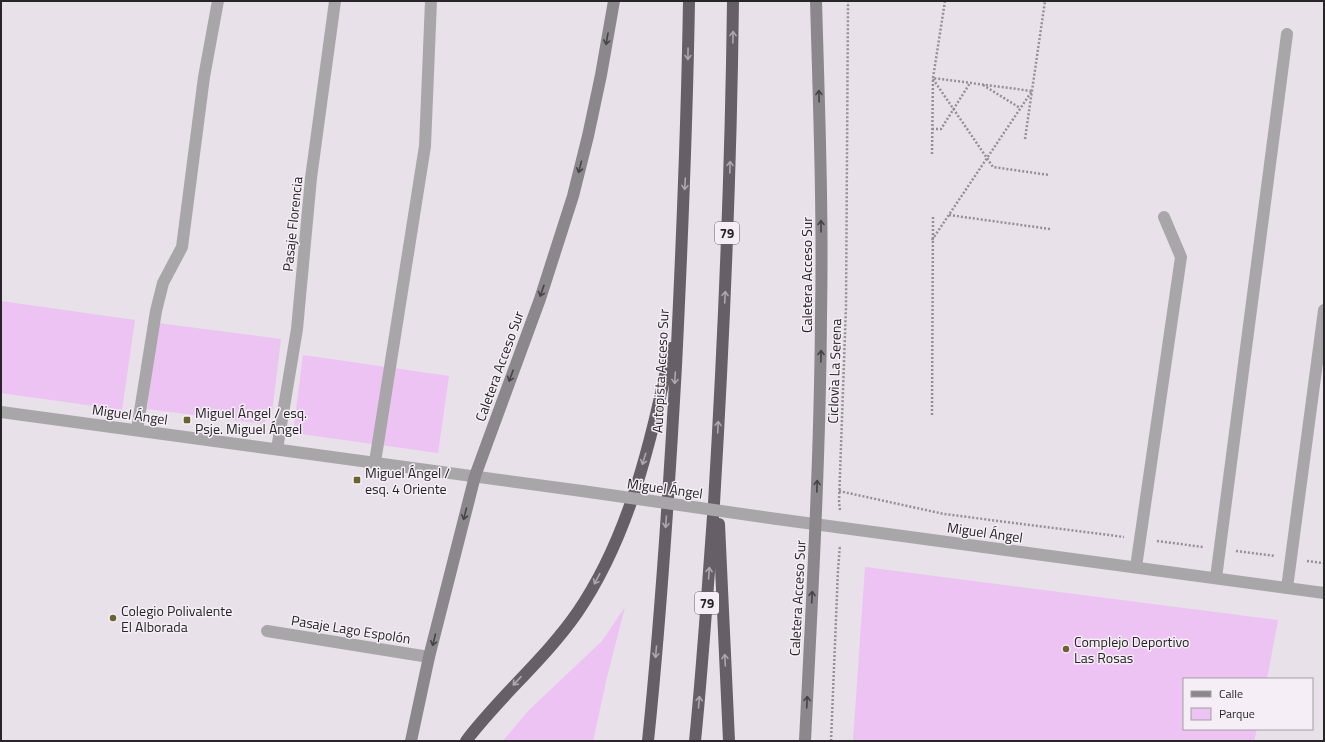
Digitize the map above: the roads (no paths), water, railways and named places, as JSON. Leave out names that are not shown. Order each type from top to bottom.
[{"type":"highway","name":"Autopista Acceso Sur","points":[[648,741],[671,450],[685,178],[689,1]]},
{"type":"highway","name":"79","points":[[695,741],[708,592],[725,295],[731,124],[733,1]]},
{"type":"highway","points":[[466,741],[482,720],[559,637],[577,613],[608,559],[629,508],[648,446],[671,347],[679,298]]},
{"type":"highway","points":[[716,466],[729,741]]},
{"type":"main road","name":"Caletera Acceso Sur","points":[[411,741],[429,657],[475,476],[540,299],[573,196],[601,76],[614,1]]},
{"type":"main road","name":"Caletera Acceso Sur","points":[[805,741],[817,487],[820,365],[821,194],[816,1]]},
{"type":"street","points":[[137,430],[156,310],[163,283],[182,246],[204,77],[218,1]]},
{"type":"street","name":"Pasaje Florencia","points":[[277,449],[297,329],[311,178],[335,1]]},
{"type":"street","points":[[375,462],[425,146],[431,1]]},
{"type":"street","points":[[1216,578],[1287,34]]},
{"type":"street","points":[[1136,568],[1181,257],[1164,217]]},
{"type":"street","points":[[1287,588],[1324,310]]},
{"type":"street","name":"Miguel Ángel","points":[[1,412],[1324,593]]},
{"type":"street","name":"Pasaje Lago Espolón","points":[[267,631],[429,657]]},
{"type":"place","name":"Miguel Ángel / esq. Psje. Miguel Ángel","points":[[187,420]]},
{"type":"place","name":"Miguel Ángel / esq. 4 Oriente","points":[[357,480]]},
{"type":"place","name":"Colegio Polivalente El Alborada","points":[[113,618]]},
{"type":"place","name":"Complejo Deportivo Las Rosas","points":[[1066,649]]}]
